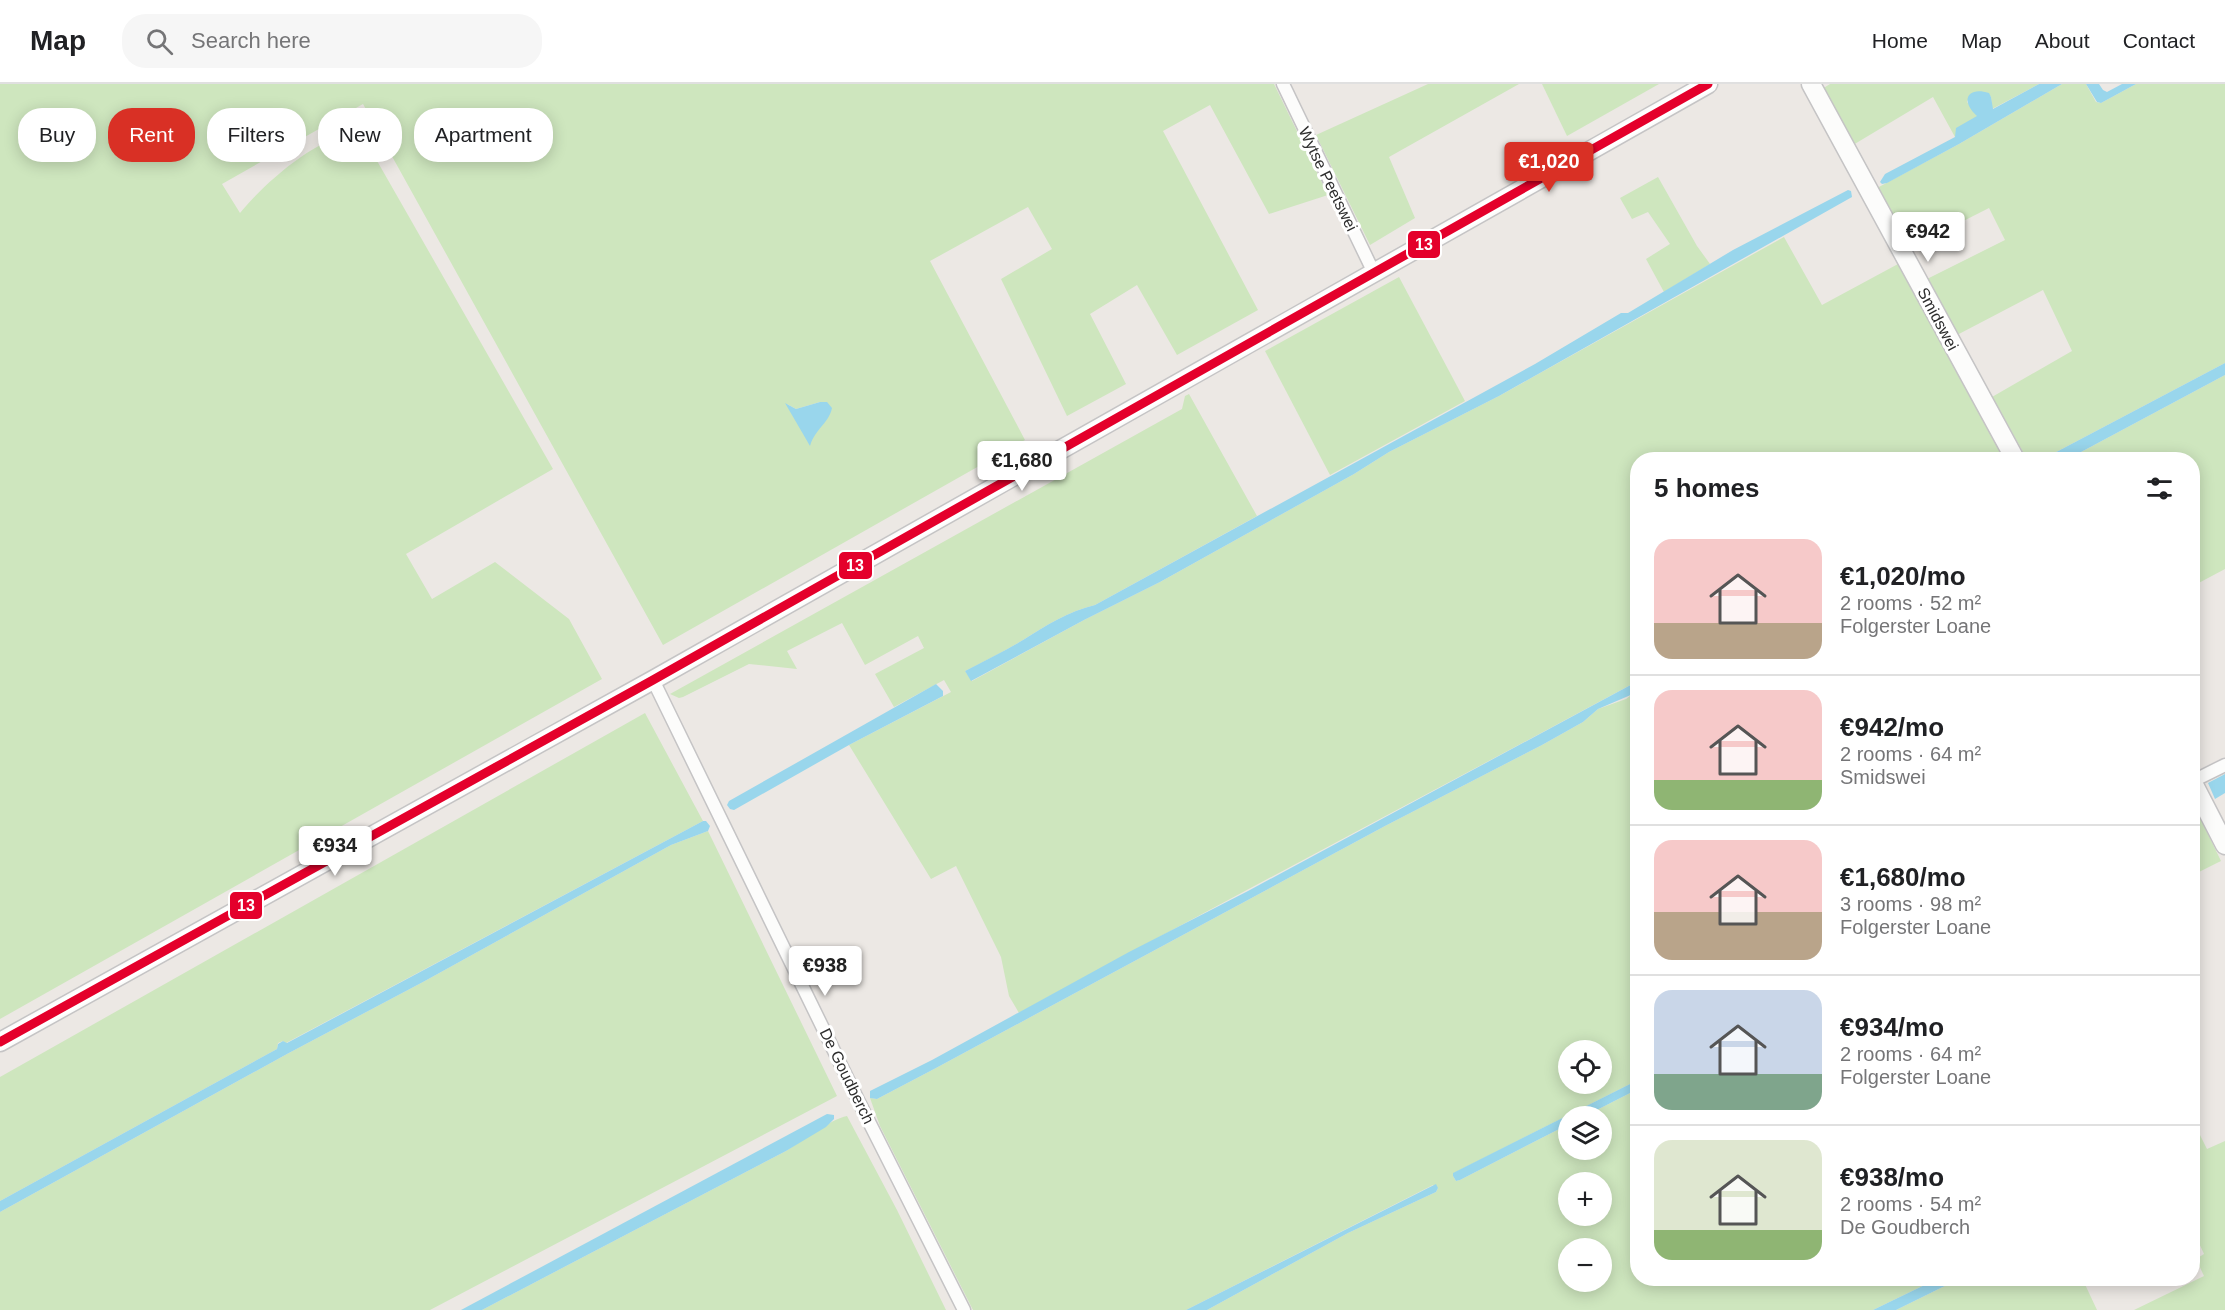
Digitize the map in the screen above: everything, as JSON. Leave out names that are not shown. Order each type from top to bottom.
[{"type":"main road","points":[[0,1042],[653,680],[1708,84]]},
{"type":"main road","name":"Smidswei","points":[[1811,84],[2011,452]]},
{"type":"main road","points":[[2200,796],[2225,845]]},
{"type":"street","name":"Wytse Peetswei","points":[[1283,84],[1374,273]]},
{"type":"street","name":"De Goudberch","points":[[653,680],[858,1100],[964,1310]]},
{"type":"street","points":[[2200,778],[2225,765]]},
{"type":"green space","points":[[0,84],[1274,84],[1328,195],[1269,214],[1210,105],[1163,131],[1258,310],[1177,355],[1137,285],[1090,314],[1126,384],[1067,416],[1001,279],[1052,249],[1028,207],[930,261],[1025,440],[663,645],[395,162],[402,162],[402,108],[365,108],[363,104],[356,108],[318,108],[318,130],[306,136],[306,108],[207,108],[207,162],[261,162],[222,184],[240,213],[279,174],[294,162],[306,162],[306,154],[318,147],[318,162],[378,162],[553,469],[406,554],[432,599],[495,562],[569,619],[602,679],[0,1019]],"holes":[[[820,402],[822,425],[813,434],[787,404],[796,409]]]},
{"type":"green space","points":[[1428,84],[1519,84],[1389,157],[1415,218],[1370,245],[1316,135]]},
{"type":"green space","points":[[1542,84],[1659,84],[1567,136]]},
{"type":"green space","points":[[1830,84],[2039,84],[1992,109],[1991,97],[1988,93],[1973,94],[1967,102],[1978,116],[1955,137],[1933,97],[1853,145],[1822,89]]},
{"type":"green space","points":[[2062,84],[2086,84],[2096,102],[2101,103],[2136,84],[2225,84],[2225,363],[2056,452],[2023,452],[1992,397],[2072,351],[2043,290],[1957,335],[1927,279],[2005,240],[1989,208],[1910,248],[1877,188],[1959,144]]},
{"type":"green space","points":[[1658,177],[1697,246],[1710,264],[1664,292],[1646,259],[1670,244],[1648,212],[1632,219],[1620,198]]},
{"type":"green space","points":[[1784,237],[1822,305],[1898,264],[2001,452],[1630,452],[1630,685],[1019,1013],[1009,996],[1001,957],[956,866],[931,879],[849,745],[951,692],[944,680],[894,707],[875,674],[924,648],[918,636],[865,665],[842,623],[787,651],[797,669],[749,664],[683,697],[679,698],[670,694],[1182,409],[1185,396],[1189,394],[1257,516],[1095,605],[1058,619],[965,671],[972,681],[1160,582],[1354,474],[1389,452],[1499,396]]},
{"type":"green space","points":[[1399,277],[1465,401],[1330,475],[1265,351]]},
{"type":"green space","points":[[2225,375],[2225,569],[2200,582],[2200,452],[2081,452]]},
{"type":"green space","points":[[1630,696],[1630,1084],[1612,1093],[1612,1040],[1558,1040],[1558,1094],[1610,1094],[1587,1106],[1558,1106],[1558,1120],[1454,1173],[1456,1181],[1558,1130],[1558,1160],[1612,1160],[1612,1106],[1605,1106],[1630,1093],[1630,1286],[1922,1286],[1873,1310],[1207,1310],[1348,1233],[1436,1192],[1438,1188],[1433,1185],[1186,1310],[973,1310],[880,1126],[870,1098],[877,1099],[936,1068],[1583,722],[1598,709]]},
{"type":"green space","points":[[645,713],[703,821],[286,1043],[283,1041],[278,1043],[277,1049],[0,1201],[0,1077]]},
{"type":"green space","points":[[2200,809],[2210,828],[2206,830],[2221,861],[2200,872]]},
{"type":"green space","points":[[708,831],[837,1096],[430,1310],[0,1310],[0,1212],[671,845]]},
{"type":"green space","points":[[847,1116],[897,1210],[946,1310],[482,1310],[786,1151],[825,1126]]},
{"type":"green space","points":[[2200,1135],[2207,1149],[2225,1141],[2225,1310],[2134,1310],[2183,1286],[2200,1286],[2200,1278],[2204,1276],[2200,1268],[2200,1256],[2204,1254],[2200,1245]]},
{"type":"green space","points":[[1945,1286],[2086,1286],[2097,1310],[1896,1310]]},
{"type":"water","points":[[2039,84],[2062,84],[1887,183],[1880,182],[1885,174],[1955,137],[1956,128],[1977,116],[1969,105],[1968,96],[1971,93],[1981,91],[1989,93],[1993,109]]},
{"type":"water","points":[[2086,84],[2099,84],[2107,92],[2122,84],[2136,84],[2101,103],[2097,102]]},
{"type":"water","points":[[1848,190],[1851,191],[1852,197],[1499,396],[1389,452],[1354,474],[1160,582],[971,681],[965,671],[1058,620],[1095,605],[1535,364],[1621,313],[1628,313],[1733,250]]},
{"type":"water","points":[[2225,363],[2225,375],[2081,452],[2056,452]]},
{"type":"water","points":[[827,402],[832,408],[810,446],[785,403],[796,409]]},
{"type":"water","points":[[936,684],[943,691],[943,696],[849,745],[734,810],[727,805],[729,801]]},
{"type":"water","points":[[1630,685],[1630,695],[1598,709],[1583,722],[1542,745],[1385,826],[877,1099],[870,1098],[870,1091]]},
{"type":"water","points":[[2225,774],[2225,793],[2215,799],[2208,783]]},
{"type":"water","points":[[703,821],[710,826],[708,831],[671,845],[0,1212],[0,1201],[277,1049],[278,1044],[283,1041],[287,1043]]},
{"type":"water","points":[[1630,1084],[1630,1093],[1605,1106],[1586,1106]]},
{"type":"water","points":[[827,1114],[834,1115],[834,1119],[826,1127],[786,1151],[482,1310],[461,1310]]},
{"type":"water","points":[[1558,1120],[1558,1130],[1460,1180],[1456,1181],[1453,1173]]},
{"type":"water","points":[[1436,1184],[1438,1188],[1436,1192],[1348,1233],[1207,1310],[1186,1310]]},
{"type":"water","points":[[1922,1286],[1945,1286],[1896,1310],[1873,1310]]},
{"type":"transit line","name":"13","points":[[0,1042],[653,680],[1708,84]]}]
